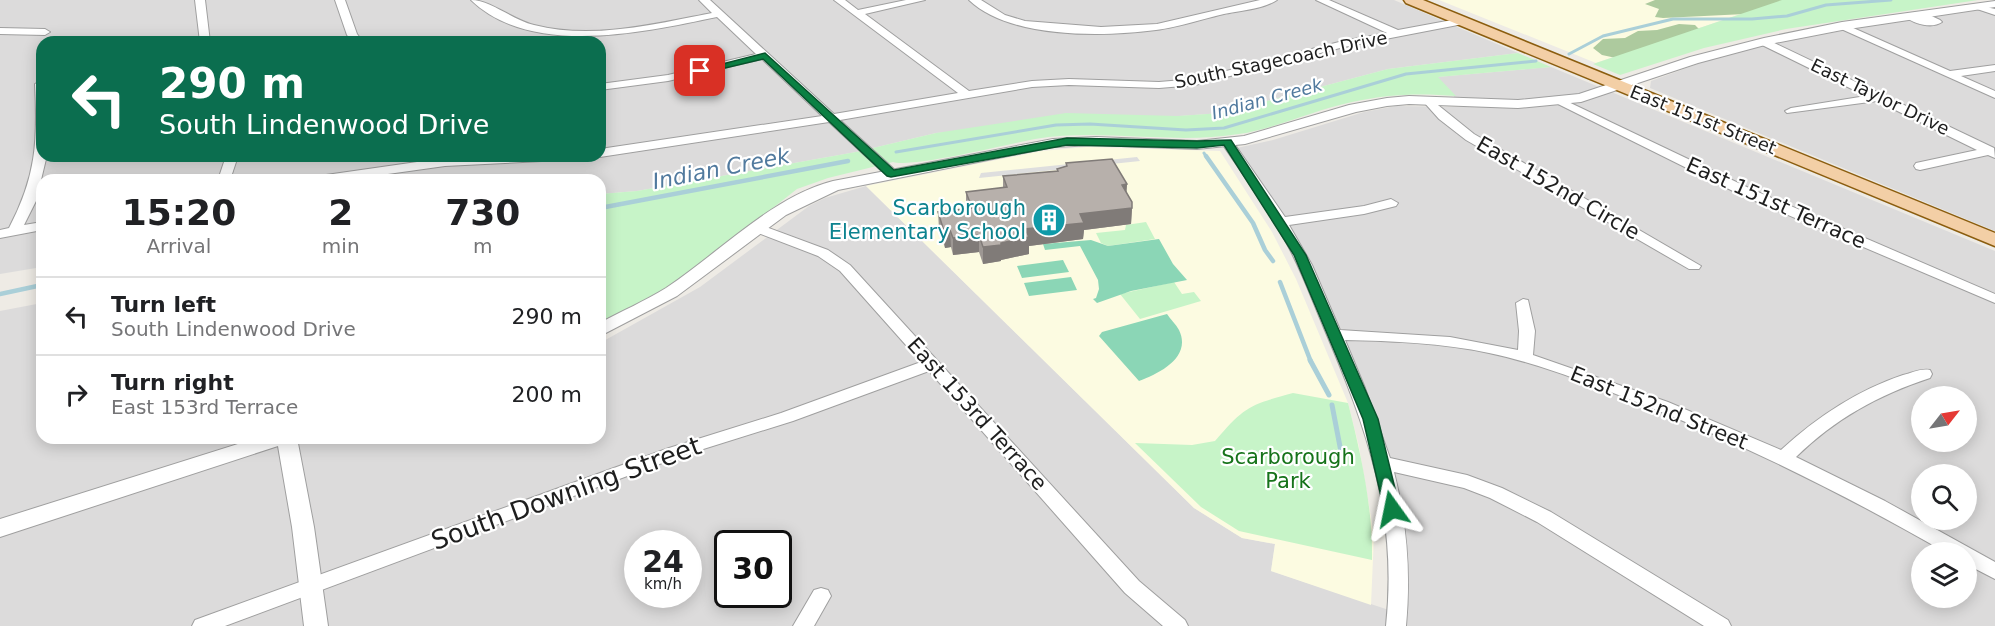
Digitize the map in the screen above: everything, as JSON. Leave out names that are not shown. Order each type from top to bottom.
[{"type":"main road","name":"East 151st Street","points":[[1411,0],[1995,240]]},
{"type":"street","points":[[200,0],[204,36]]},
{"type":"street","points":[[340,0],[353,36]]},
{"type":"street","points":[[476,0],[487,9],[523,25],[551,32],[624,32],[719,14]]},
{"type":"street","points":[[704,0],[891,173]]},
{"type":"street","points":[[839,0],[967,95]]},
{"type":"street","points":[[857,13],[920,0]]},
{"type":"street","points":[[974,0],[1002,17],[1024,24],[1052,28],[1121,30],[1165,26],[1272,0]]},
{"type":"street","points":[[1321,0],[1399,34]]},
{"type":"street","points":[[606,327],[671,292],[780,212],[833,186],[1060,142],[1197,145],[1227,142],[1257,137],[1368,105],[1428,100],[1509,104],[1581,98],[1694,60],[1764,42],[1842,26],[1991,7]]},
{"type":"street","name":"South Stagecoach Drive","points":[[606,152],[1052,82],[1159,85],[1195,82],[1343,44],[1463,21]]},
{"type":"street","points":[[1842,26],[1995,95]]},
{"type":"street","points":[[0,32],[45,32]]},
{"type":"street","name":"East Taylor Drive","points":[[1764,42],[1992,152]]},
{"type":"street","points":[[606,86],[668,78],[765,55]]},
{"type":"street","points":[[1949,75],[1995,68]]},
{"type":"street","points":[[1791,111],[1880,97]]},
{"type":"street","name":"East 152nd Circle","points":[[1428,100],[1443,117],[1470,137],[1694,266]]},
{"type":"street","name":"East 151st Terrace","points":[[1560,101],[1746,192],[1995,298]]},
{"type":"street","points":[[1227,142],[1300,255],[1370,419],[1382,463],[1396,534],[1399,575],[1396,626]]},
{"type":"street","points":[[1920,166],[1992,152]]},
{"type":"street","points":[[361,174],[445,162]]},
{"type":"street","points":[[14,231],[30,201],[36,181]]},
{"type":"street","points":[[1280,222],[1364,210],[1391,203]]},
{"type":"street","points":[[0,234],[36,227]]},
{"type":"street","name":"East 153rd Terrace","points":[[758,228],[823,253],[845,268],[1132,587],[1178,626]]},
{"type":"street","points":[[1523,303],[1527,331],[1525,358]]},
{"type":"street","name":"East 152nd Street","points":[[1335,335],[1430,339],[1491,349],[1525,358],[1654,403],[1783,459],[1875,504],[1943,542]]},
{"type":"street","name":"South Downing Street","points":[[202,626],[675,452],[787,417],[932,364]]},
{"type":"street","points":[[1783,459],[1810,432],[1841,409],[1891,385],[1924,374]]},
{"type":"street","points":[[0,528],[261,444]]},
{"type":"street","points":[[288,444],[316,626]]},
{"type":"street","points":[[1382,463],[1467,482],[1496,493],[1544,517],[1721,626]]},
{"type":"street","points":[[1977,561],[1994,570]]},
{"type":"street","points":[[803,626],[821,596]]},
{"type":"shaded area","points":[[0,0],[1394,0],[1518,53],[1388,69],[1222,113],[936,133],[856,152],[637,191],[606,194],[606,174],[36,174],[36,268],[0,274]]},
{"type":"shaded area","points":[[1439,0],[1782,0],[1596,63]]},
{"type":"shaded area","points":[[1995,8],[1995,231],[1650,88],[1651,81],[1703,62],[1770,44],[1891,22]]},
{"type":"shaded area","points":[[1551,67],[1995,251],[1995,626],[0,626],[0,311],[36,304],[36,444],[606,444],[606,340],[700,287],[809,206],[825,198],[866,186],[1194,508],[1242,538],[1275,544],[1271,571],[1398,613],[1382,463],[1307,273],[1232,149],[1273,140],[1364,112],[1396,106],[1463,107],[1437,77]]},
{"type":"shaded area","points":[[1087,147],[1220,151],[1272,232],[1296,279],[1348,403],[1359,447],[1374,535],[1371,605],[1271,571],[1275,544],[1242,538],[1194,508],[866,186],[1042,151]]},
{"type":"shaded area","points":[[1137,157],[1140,161],[979,178],[981,173]]},
{"type":"green space","points":[[1655,0],[1797,0],[1745,14],[1663,18],[1655,17],[1659,9],[1645,4]]},
{"type":"green space","points":[[1782,0],[1978,0],[1786,29],[1704,48],[1620,75],[1593,64]]},
{"type":"green space","points":[[1679,24],[1695,25],[1700,30],[1616,58],[1602,55],[1593,48],[1603,39],[1625,38],[1638,31],[1657,30]]},
{"type":"green space","points":[[1518,53],[1551,67],[1438,77],[1456,96],[1404,95],[1365,99],[1338,105],[1268,128],[1239,134],[1188,138],[1112,135],[1060,136],[940,159],[893,162],[828,178],[797,189],[695,269],[606,321],[606,194],[637,191],[856,152],[936,133],[1066,113],[1177,116],[1222,113],[1388,69]]},
{"type":"green space","points":[[1146,222],[1155,239],[1108,246],[1101,243],[1096,233],[1125,230],[1126,225]]},
{"type":"green space","points":[[1159,239],[1173,264],[1187,280],[1131,291],[1097,303],[1093,299],[1096,298],[1099,289],[1098,280],[1080,246],[1045,250],[1043,244],[1091,240],[1108,246]]},
{"type":"green space","points":[[1063,260],[1069,272],[1022,278],[1017,266]]},
{"type":"green space","points":[[1071,277],[1077,290],[1029,296],[1024,283]]},
{"type":"green space","points":[[1174,282],[1182,294],[1194,292],[1201,301],[1140,319],[1120,294]]},
{"type":"green space","points":[[1167,314],[1179,330],[1182,340],[1178,356],[1172,363],[1139,381],[1099,336],[1102,332]]},
{"type":"green space","name":"Scarborough Park","points":[[1293,393],[1348,403],[1365,481],[1372,560],[1239,531],[1201,507],[1135,443],[1192,445],[1215,441],[1234,420],[1249,408]]},
{"type":"building","name":"Scarborough Elementary School","points":[[1112,159],[1127,184],[1122,185],[1132,202],[1132,208],[1080,214],[1084,223],[1025,229],[1029,237],[1001,243],[1001,245],[983,247],[979,235],[953,238],[950,230],[944,231],[938,212],[972,208],[966,192],[1007,187],[1003,176],[1058,171],[1057,169],[1067,166],[1066,163]]},
{"type":"waterway","name":"Indian Creek","points":[[1569,54],[1603,36],[1673,19],[1752,19],[1787,16],[1826,5],[1891,0]]},
{"type":"waterway","name":"Indian Creek","points":[[896,152],[1056,125],[1090,124],[1186,130],[1224,128],[1406,74],[1536,61]]},
{"type":"waterway","points":[[1204,153],[1207,158]]},
{"type":"waterway","points":[[1206,156],[1253,223],[1265,250],[1273,261]]},
{"type":"waterway","name":"Indian Creek","points":[[606,207],[848,161]]},
{"type":"waterway","points":[[1280,282],[1311,361]]},
{"type":"waterway","name":"Indian Creek","points":[[0,294],[36,286]]},
{"type":"waterway","points":[[1311,361],[1329,395]]},
{"type":"waterway","points":[[1332,405],[1342,457]]},
{"type":"place","name":"Scarborough Elementary School","points":[[1049,220]]},
{"type":"route","points":[[700,71],[765,55],[891,173],[1067,141],[1197,145],[1227,142],[1300,255],[1370,419],[1392,509]]}]
